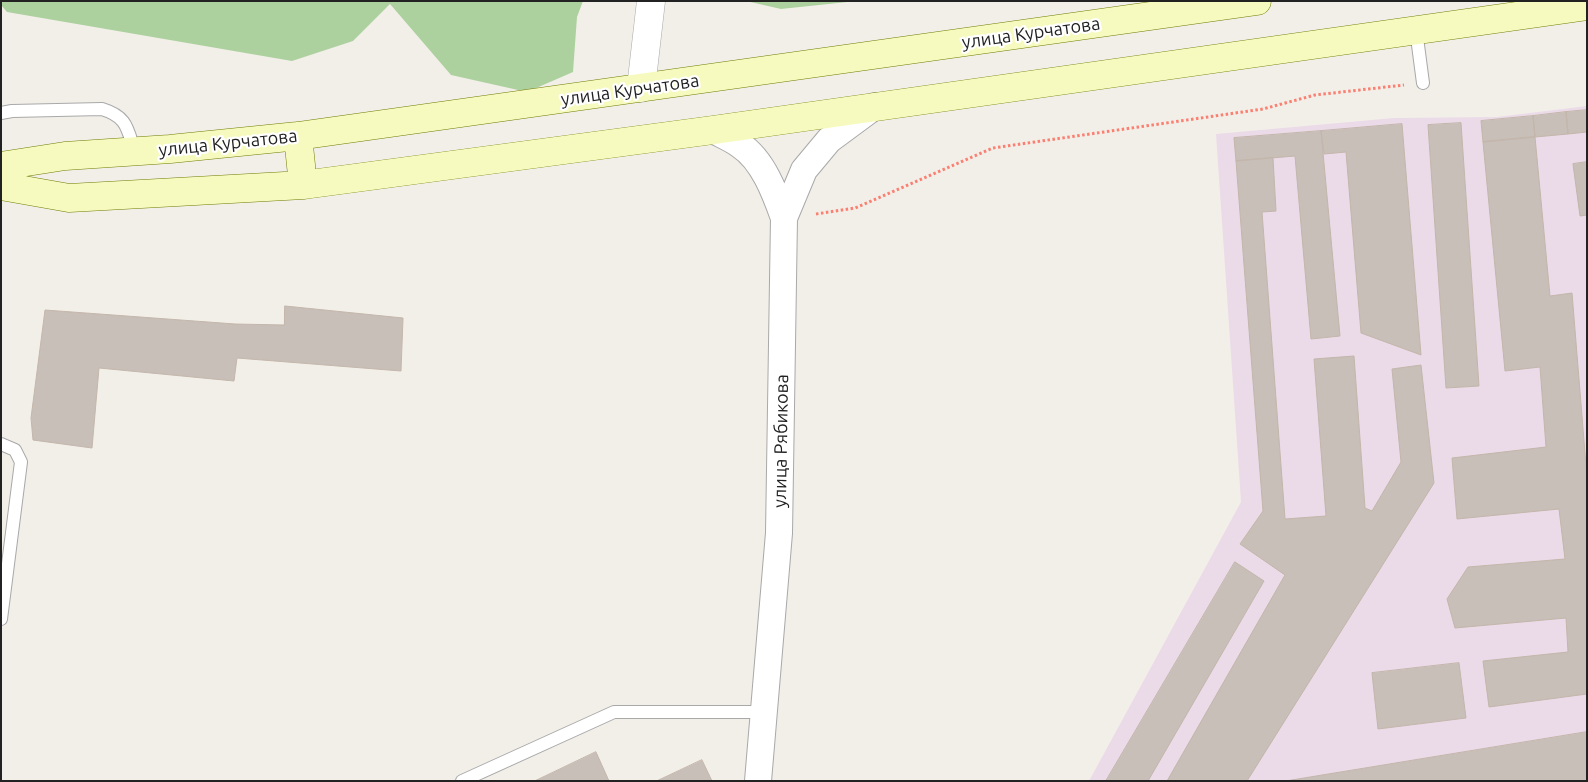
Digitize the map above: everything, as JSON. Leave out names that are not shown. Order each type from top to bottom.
[{"type":"main road","name":"улица Курчатова","points":[[1,166],[65,156],[135,152],[298,136],[1257,1]]},
{"type":"main road","points":[[1,186],[69,198],[303,185],[712,130],[1416,30],[1572,5]]},
{"type":"main road","points":[[298,136],[303,185]]},
{"type":"street","points":[[641,88],[651,1]]},
{"type":"street","points":[[784,218],[804,170],[829,140],[875,106]]},
{"type":"street","name":"улица Рябикова","points":[[712,130],[741,145],[755,160],[771,184],[784,218],[779,533],[758,781]]},
{"type":"lane","points":[[1416,30],[1423,83]]},
{"type":"lane","points":[[1,113],[12,111],[102,110],[115,113],[125,124],[135,152]]},
{"type":"lane","points":[[1,444],[15,450],[20,462],[1,619]]},
{"type":"lane","points":[[462,781],[614,712],[764,712]]},
{"type":"path","points":[[816,214],[855,208],[993,148],[1264,109],[1315,95],[1423,83]]},
{"type":"shaded area","points":[[1587,106],[1587,781],[1089,781],[1241,502],[1216,134],[1394,118],[1497,117]]},
{"type":"green space","points":[[1,1],[583,1],[577,17],[573,72],[527,92],[451,75],[390,4],[353,41],[292,61],[7,12],[1,5]]},
{"type":"green space","points":[[746,1],[857,1],[781,9]]},
{"type":"building","points":[[1587,110],[1587,132],[1568,134],[1566,112]]},
{"type":"building","points":[[1566,112],[1568,134],[1535,137],[1533,116]]},
{"type":"building","points":[[1533,116],[1535,137],[1483,142],[1481,121]]},
{"type":"building","points":[[1461,123],[1479,386],[1446,388],[1428,125]]},
{"type":"building","points":[[1402,124],[1421,355],[1361,333],[1346,152],[1324,154],[1321,131]]},
{"type":"building","points":[[1321,131],[1340,336],[1311,339],[1295,156],[1236,161],[1234,138]]},
{"type":"building","points":[[1535,137],[1550,296],[1572,293],[1587,478],[1587,694],[1489,707],[1483,661],[1568,652],[1566,618],[1455,628],[1447,599],[1468,567],[1565,559],[1559,509],[1457,519],[1452,458],[1546,447],[1540,367],[1505,371],[1483,142]]},
{"type":"building","points":[[1273,158],[1276,211],[1262,212],[1285,519],[1326,516],[1314,359],[1354,356],[1365,508],[1372,511],[1401,462],[1392,369],[1421,365],[1434,483],[1247,781],[1167,781],[1285,575],[1240,544],[1263,511],[1236,161]]},
{"type":"building","points":[[1587,162],[1587,215],[1580,216],[1573,164]]},
{"type":"building","points":[[285,306],[403,318],[401,371],[237,358],[234,381],[99,368],[92,448],[33,440],[31,418],[45,310],[235,324],[284,325]]},
{"type":"building","points":[[1235,562],[1264,581],[1148,781],[1106,781]]},
{"type":"building","points":[[1459,663],[1466,718],[1378,729],[1372,673]]},
{"type":"building","points":[[1587,732],[1587,781],[1286,781]]},
{"type":"building","points":[[596,752],[609,781],[535,781]]},
{"type":"building","points":[[702,760],[712,781],[657,781]]}]
